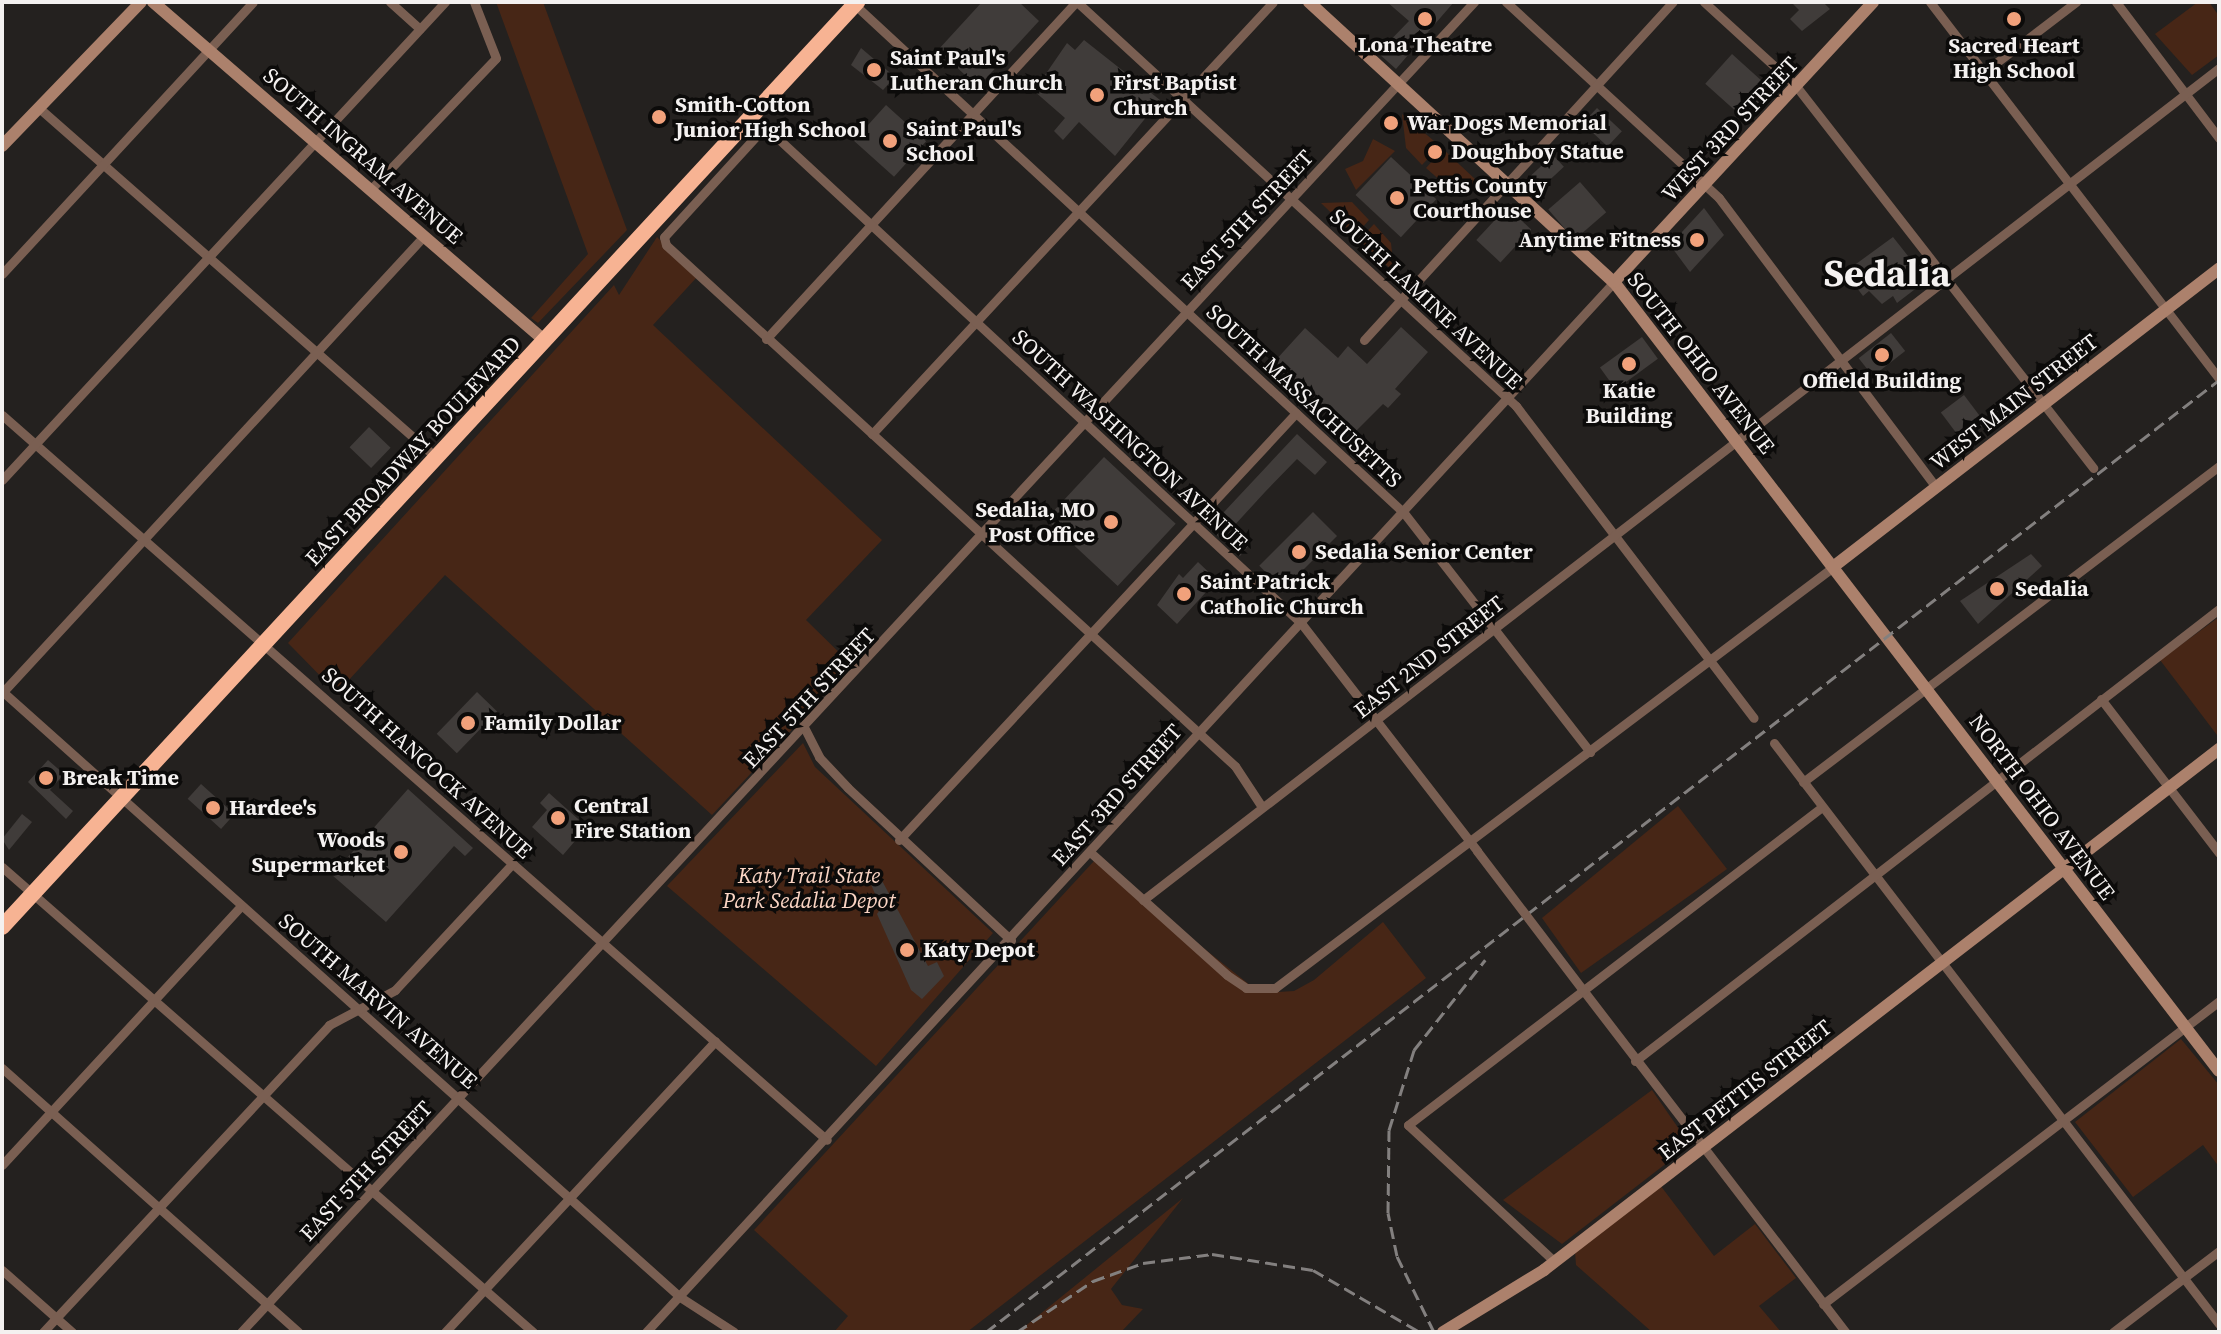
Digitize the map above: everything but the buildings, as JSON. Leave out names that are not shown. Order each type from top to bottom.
[{"type":"highway","name":"EAST BROADWAY BOULEVARD","points":[[2,927],[856,3]]},
{"type":"main road","points":[[2,146],[141,2]]},
{"type":"main road","name":"SOUTH INGRAM AVENUE","points":[[153,2],[545,341]]},
{"type":"main road","name":"SOUTH OHIO AVENUE","points":[[1309,2],[1614,282],[1833,567]]},
{"type":"main road","name":"WEST 3RD STREET","points":[[1614,282],[1873,2]]},
{"type":"main road","name":"WEST MAIN STREET","points":[[1833,567],[2219,269]]},
{"type":"main road","name":"NORTH OHIO AVENUE","points":[[1833,567],[2219,1071]]},
{"type":"main road","name":"EAST PETTIS STREET","points":[[1443,1332],[1555,1262],[2219,749]]},
{"type":"street","points":[[2,274],[253,2]]},
{"type":"street","points":[[390,2],[420,29]]},
{"type":"street","points":[[2,480],[445,2]]},
{"type":"street","points":[[370,190],[496,58],[474,2]]},
{"type":"street","points":[[1077,2],[971,113],[766,339],[1235,766],[1262,807]]},
{"type":"street","name":"SOUTH LAMINE AVENUE","points":[[1077,2],[1506,397],[1754,718]]},
{"type":"street","points":[[872,434],[1273,2]]},
{"type":"street","name":"EAST 5TH STREET","points":[[241,1332],[459,1096],[605,945],[1474,2]]},
{"type":"street","points":[[1506,2],[1706,184],[1936,487]]},
{"type":"street","points":[[1364,340],[1673,2]]},
{"type":"street","points":[[1704,2],[1796,86],[1947,276],[2093,468]]},
{"type":"street","points":[[1930,2],[2219,379]]},
{"type":"street","points":[[1984,72],[2076,2]]},
{"type":"street","points":[[2116,2],[2219,138]]},
{"type":"street","name":"SOUTH MASSACHUSETTS","points":[[856,3],[1404,513],[1590,752]]},
{"type":"street","name":"EAST 2ND STREET","points":[[1143,900],[1496,628],[1613,533],[2219,68]]},
{"type":"street","points":[[39,108],[437,458]]},
{"type":"street","name":"SOUTH WASHINGTON AVENUE","points":[[766,339],[664,242],[765,130],[977,322],[1190,525],[1301,623],[1845,1332]]},
{"type":"street","points":[[2,692],[424,236]]},
{"type":"street","name":"EAST 3RD STREET","points":[[646,1332],[827,1140],[1614,282]]},
{"type":"street","points":[[899,840],[1296,413]]},
{"type":"street","name":"SOUTH HANCOCK AVENUE","points":[[2,415],[266,643],[827,1140]]},
{"type":"street","points":[[1803,782],[2219,466]]},
{"type":"street","points":[[1090,852],[1246,988],[1288,983],[1474,847],[1590,752],[1833,567]]},
{"type":"street","points":[[1635,1061],[2219,609]]},
{"type":"street","name":"SOUTH MARVIN AVENUE","points":[[2,692],[459,1096],[680,1297],[734,1332]]},
{"type":"street","points":[[2101,699],[2219,853]]},
{"type":"street","points":[[805,729],[819,757],[899,840],[1011,940]]},
{"type":"street","points":[[1774,743],[1874,879],[2219,1324]]},
{"type":"street","points":[[1555,1262],[1408,1125],[1822,807]]},
{"type":"street","points":[[43,1332],[341,1014],[363,1011],[395,990],[513,863]]},
{"type":"street","points":[[2,867],[533,1332]]},
{"type":"street","points":[[2,1165],[241,906]]},
{"type":"street","points":[[1823,1304],[2219,1001]]},
{"type":"street","points":[[445,1332],[715,1041]]},
{"type":"street","points":[[2,1068],[298,1332]]},
{"type":"street","points":[[2113,1332],[2219,1251]]},
{"type":"street","points":[[2,1270],[72,1332]]},
{"type":"green space","points":[[496,2],[543,2],[627,230],[538,323],[531,318],[588,254]]},
{"type":"green space","points":[[2198,2],[2209,2],[2219,16],[2219,55],[2192,75],[2155,34]]},
{"type":"green space","points":[[1402,114],[1440,146],[1422,165],[1406,148]]},
{"type":"green space","points":[[1373,139],[1395,151],[1356,190],[1345,169],[1363,161]]},
{"type":"green space","points":[[1443,149],[1476,180],[1476,186],[1442,182],[1426,168]]},
{"type":"green space","points":[[1352,202],[1369,220],[1355,236],[1321,203]]},
{"type":"green space","points":[[1374,224],[1391,243],[1394,272],[1359,240]]},
{"type":"green space","points":[[657,237],[698,276],[653,325],[882,540],[806,620],[852,665],[712,815],[445,575],[337,693],[288,643],[614,285],[619,295]]},
{"type":"green space","points":[[2219,617],[2219,734],[2217,735],[2160,660]]},
{"type":"green space","name":"Katy Trail State Park Sedalia Depot","points":[[803,743],[815,767],[993,933],[876,1066],[667,886]]},
{"type":"green space","points":[[1678,806],[1727,869],[1581,973],[1542,918]]},
{"type":"green space","points":[[1094,861],[1260,993],[1294,991],[1314,980],[1383,922],[1426,978],[967,1332],[834,1332],[848,1316],[754,1230]]},
{"type":"green space","points":[[2181,1039],[2219,1085],[2219,1167],[2203,1145],[2133,1197],[2075,1122]]},
{"type":"green space","points":[[1652,1090],[1690,1145],[1562,1244],[1503,1200]]},
{"type":"green space","points":[[1660,1185],[1714,1256],[1755,1224],[1796,1278],[1759,1306],[1781,1332],[1652,1332],[1576,1265],[1575,1252]]},
{"type":"green space","points":[[1183,1198],[1111,1289],[1122,1305],[1143,1309],[1121,1332],[1018,1332]]},
{"type":"railway","points":[[986,1332],[2219,380]]},
{"type":"railway","points":[[1434,1332],[1397,1256],[1388,1213],[1389,1130],[1414,1050],[1485,960]]},
{"type":"railway","points":[[1017,1332],[1093,1281],[1143,1263],[1212,1254],[1313,1270],[1420,1332]]},
{"type":"place","name":"Lona Theatre","points":[[1425,19]]},
{"type":"place","name":"Sacred Heart High School","points":[[2014,19]]},
{"type":"place","name":"Saint Paul's Lutheran Church","points":[[874,70]]},
{"type":"place","name":"First Baptist Church","points":[[1097,95]]},
{"type":"place","name":"Smith-Cotton Junior High School","points":[[659,117]]},
{"type":"place","name":"War Dogs Memorial","points":[[1391,123]]},
{"type":"place","name":"Saint Paul's School","points":[[890,141]]},
{"type":"place","name":"Doughboy Statue","points":[[1435,152]]},
{"type":"place","name":"Pettis County Courthouse","points":[[1397,198]]},
{"type":"place","name":"Anytime Fitness","points":[[1697,240]]},
{"type":"place","name":"Offield Building","points":[[1882,355]]},
{"type":"place","name":"Katie Building","points":[[1629,364]]},
{"type":"place","name":"Sedalia, MO Post Office","points":[[1111,522]]},
{"type":"place","name":"Sedalia Senior Center","points":[[1299,552]]},
{"type":"place","name":"Sedalia","points":[[1997,589]]},
{"type":"place","name":"Saint Patrick Catholic Church","points":[[1184,594]]},
{"type":"place","name":"Family Dollar","points":[[468,723]]},
{"type":"place","name":"Break Time","points":[[46,778]]},
{"type":"place","name":"Hardee's","points":[[213,808]]},
{"type":"place","name":"Central Fire Station","points":[[558,818]]},
{"type":"place","name":"Woods Supermarket","points":[[401,852]]},
{"type":"place","name":"Katy Depot","points":[[907,950]]},
{"type":"district","name":"Sedalia","points":[[1887,274]]}]
